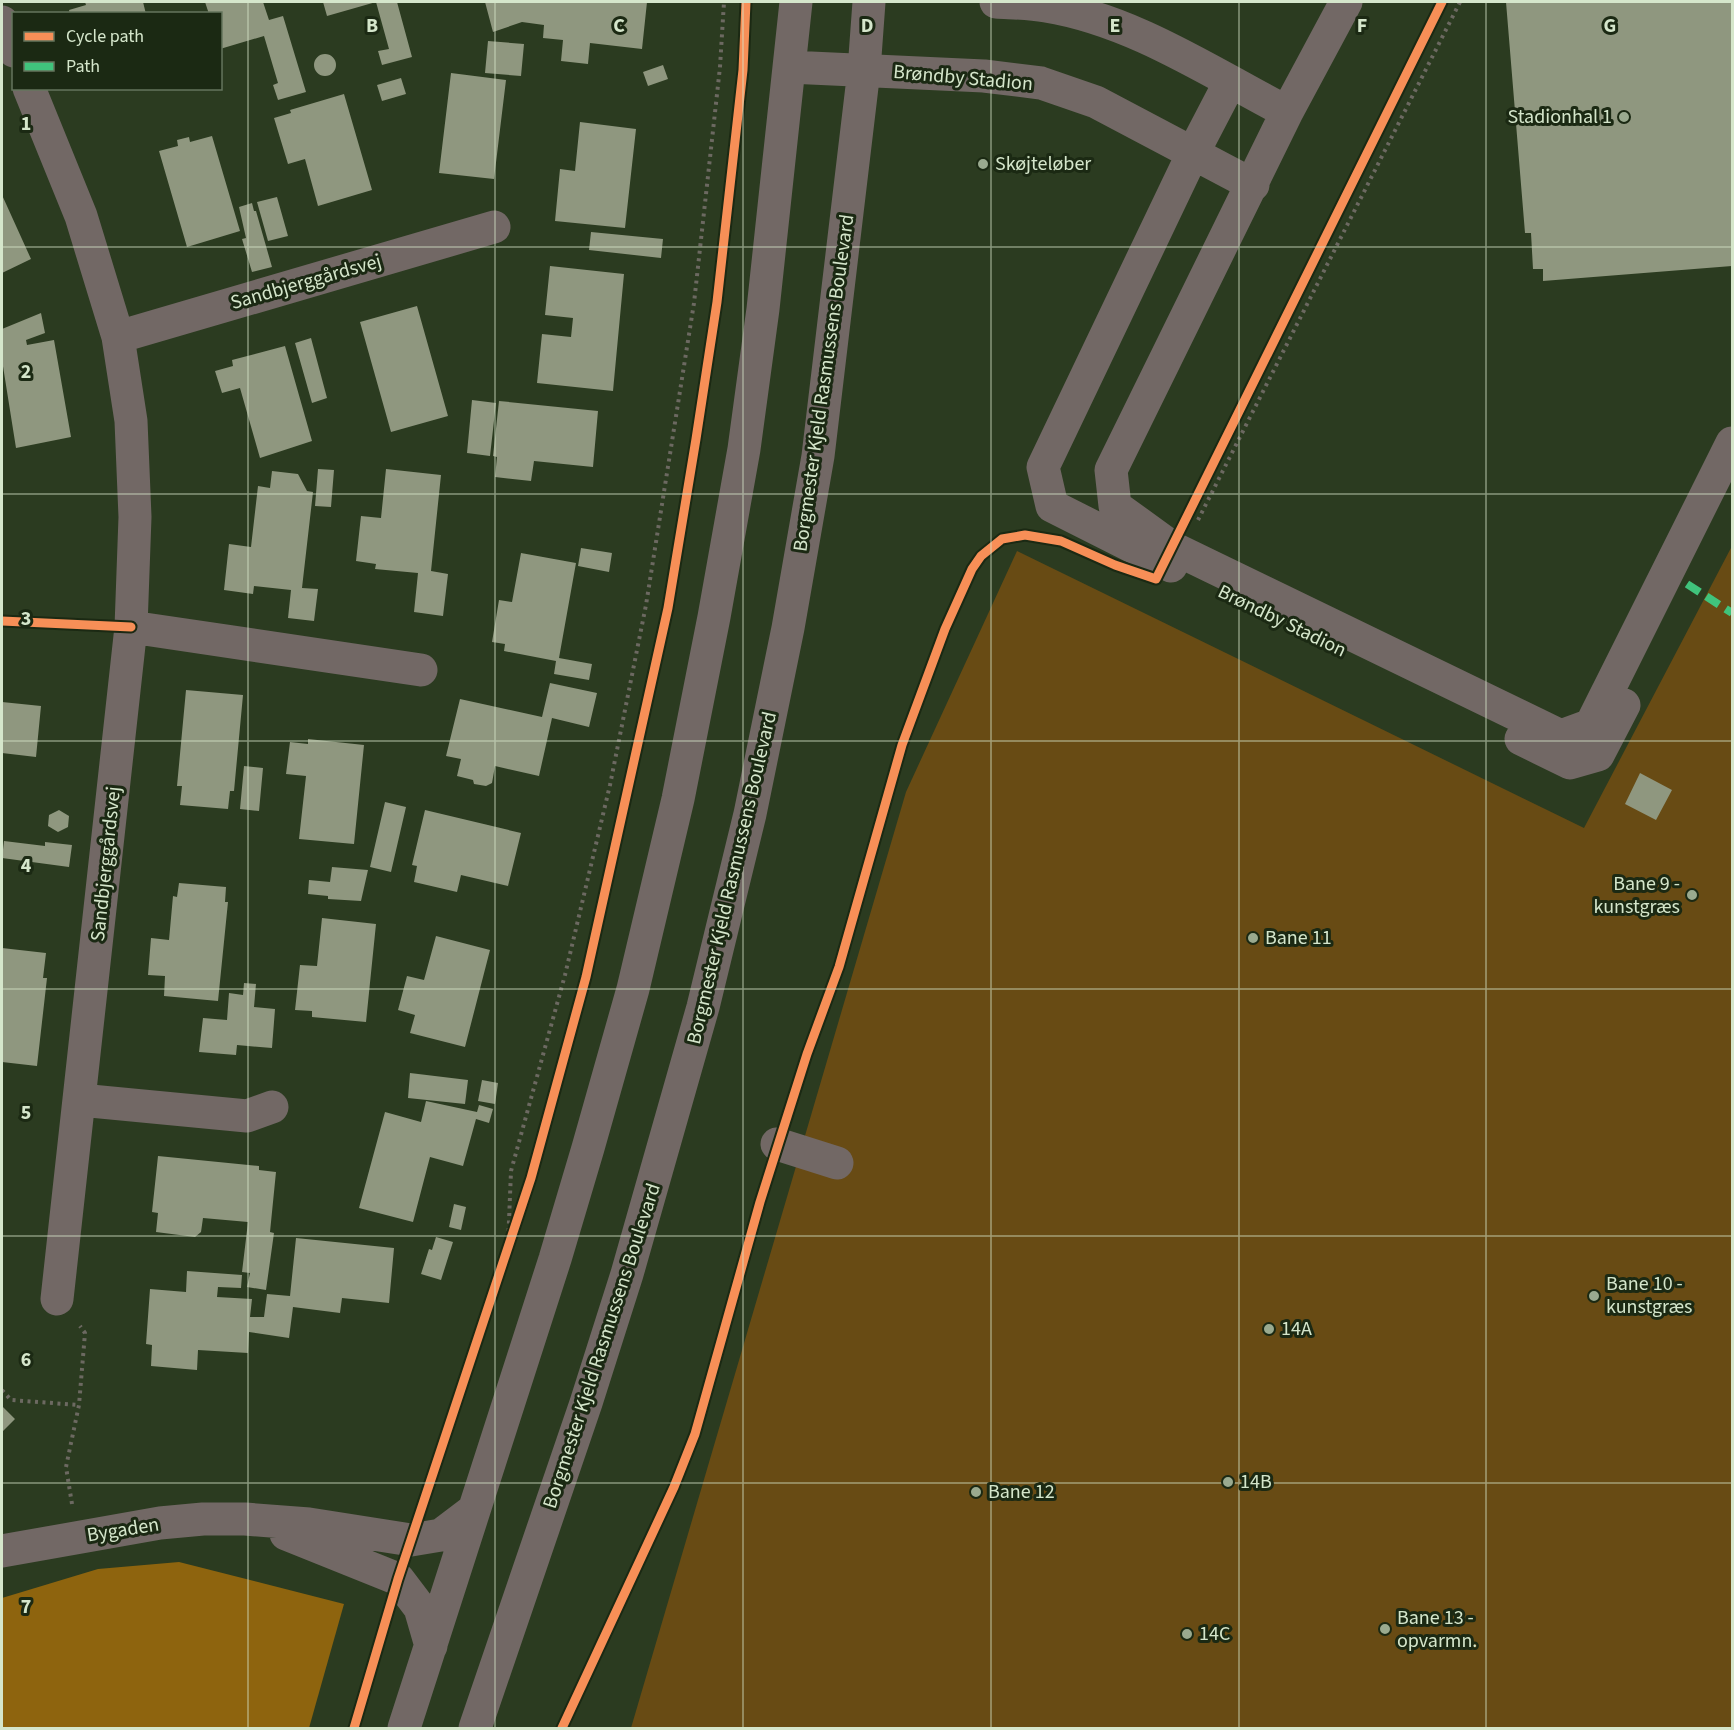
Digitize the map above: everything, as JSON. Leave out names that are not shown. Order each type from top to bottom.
[{"type":"street","points":[[404,1728],[588,1148],[633,989],[678,799],[744,449],[763,309],[796,2]]},
{"type":"street","name":"Borgmester Kjeld Rasmussens Boulevard","points":[[475,1728],[586,1403],[627,1275],[703,1007],[750,814],[788,628],[818,456],[864,70],[869,2]]},
{"type":"street","points":[[996,2],[1046,6],[1096,18],[1138,34],[1287,112]]},
{"type":"street","name":"Brøndby Stadion","points":[[1346,2],[1287,112],[1111,470],[1115,506],[1175,543],[1561,736],[1591,725],[1732,443]]},
{"type":"street","points":[[2,22],[12,46]]},
{"type":"street","name":"Brøndby Stadion","points":[[789,67],[984,76],[1041,83],[1096,102],[1253,185]]},
{"type":"street","name":"Brøndby Stadion","points":[[1230,82],[1193,153],[1043,467],[1052,506],[1570,763],[1598,754],[1687,584],[1732,491]]},
{"type":"street","name":"Sandbjerggårdsvej","points":[[30,90],[81,216],[118,337],[131,421],[134,496],[131,627],[57,1299]]},
{"type":"street","name":"Sandbjerggårdsvej","points":[[118,337],[494,227]]},
{"type":"street","points":[[131,627],[420,670]]},
{"type":"street","points":[[80,1101],[247,1116],[272,1107]]},
{"type":"street","points":[[777,1144],[837,1163]]},
{"type":"street","name":"Bygaden","points":[[2,1551],[160,1523],[203,1518],[309,1524],[411,1540],[441,1535],[474,1510]]},
{"type":"street","name":"Bygaden","points":[[245,1519],[398,1579],[420,1608],[431,1646]]},
{"type":"path","points":[[508,1246],[511,1171],[565,975],[610,785],[646,606],[694,303],[720,67],[724,2]]},
{"type":"path","points":[[1175,543],[1195,526],[1460,2]]},
{"type":"path","points":[[1175,543],[1194,505]]},
{"type":"path","points":[[504,1257],[520,1212]]},
{"type":"path","points":[[57,1299],[85,1333],[79,1405],[66,1467]]},
{"type":"path","points":[[2,1390],[11,1400],[79,1405]]},
{"type":"shaded area","points":[[1732,546],[1732,1728],[631,1728],[906,792],[1017,551],[1584,828]]},
{"type":"shaded area","points":[[179,1562],[344,1604],[309,1728],[2,1728],[2,1598],[98,1569]]},
{"type":"building","points":[[85,2],[143,2],[146,12],[70,12],[69,10],[86,5]]},
{"type":"building","points":[[205,2],[263,2],[269,20],[283,16],[306,92],[278,100],[273,85],[278,83],[264,36],[222,48],[222,12],[208,12]]},
{"type":"building","points":[[323,2],[376,2],[327,16]]},
{"type":"building","points":[[376,2],[397,2],[412,57],[382,65],[378,51],[389,49]]},
{"type":"building","points":[[485,2],[647,2],[642,49],[590,43],[588,64],[561,61],[563,40],[543,38],[544,25],[522,22],[493,32]]},
{"type":"building","name":"Stadionhal 1","points":[[1506,2],[1732,2],[1732,266],[1543,281],[1543,269],[1533,269],[1531,233],[1525,233]]},
{"type":"building","points":[[488,41],[524,44],[521,76],[485,73]]},
{"type":"building","points":[[321,54],[329,54],[336,61],[336,69],[329,76],[321,76],[314,69],[314,61]]},
{"type":"building","points":[[663,65],[668,79],[648,86],[643,72]]},
{"type":"building","points":[[451,73],[506,80],[494,179],[439,173]]},
{"type":"building","points":[[401,78],[406,94],[382,101],[377,85]]},
{"type":"building","points":[[344,94],[372,190],[318,206],[305,159],[288,164],[274,118],[291,113],[290,110]]},
{"type":"building","points":[[580,122],[636,129],[625,228],[555,221],[560,169],[575,171]]},
{"type":"building","points":[[212,136],[240,231],[187,247],[159,151],[178,146],[177,140],[189,137],[190,142]]},
{"type":"building","points":[[2,195],[31,259],[2,273]]},
{"type":"building","points":[[277,197],[288,236],[268,241],[257,202]]},
{"type":"building","points":[[252,203],[272,267],[252,272],[242,239],[246,238],[239,207]]},
{"type":"building","points":[[591,232],[663,239],[661,258],[589,250]]},
{"type":"building","points":[[550,266],[624,274],[613,391],[537,383],[542,334],[571,337],[573,318],[545,315]]},
{"type":"building","points":[[417,306],[448,416],[391,432],[360,322]]},
{"type":"building","points":[[41,313],[45,333],[26,340],[27,345],[54,340],[71,437],[16,448],[2,360],[2,329]]},
{"type":"building","points":[[311,338],[327,398],[312,403],[295,343]]},
{"type":"building","points":[[285,346],[312,441],[260,458],[240,388],[222,393],[215,371],[233,366],[232,360]]},
{"type":"building","points":[[472,400],[496,403],[490,456],[467,453]]},
{"type":"building","points":[[499,401],[598,411],[593,467],[534,461],[531,481],[495,477],[497,457],[493,456]]},
{"type":"building","points":[[318,469],[334,470],[331,507],[315,506]]},
{"type":"building","points":[[386,469],[441,475],[431,571],[448,574],[443,616],[414,612],[418,573],[375,569],[376,564],[356,561],[361,516],[381,518]]},
{"type":"building","points":[[272,471],[298,474],[307,491],[313,492],[302,588],[318,589],[314,621],[288,618],[291,590],[254,586],[253,594],[224,590],[229,544],[251,547],[258,486],[270,488]]},
{"type":"building","points":[[581,548],[612,553],[609,572],[578,566]]},
{"type":"building","points":[[521,553],[576,563],[559,658],[592,664],[589,680],[554,674],[556,661],[504,651],[505,644],[492,642],[499,600],[512,602]]},
{"type":"building","points":[[550,683],[597,693],[589,727],[552,718],[539,776],[495,766],[492,783],[486,786],[474,784],[473,780],[457,776],[461,759],[446,756],[460,699],[542,717]]},
{"type":"building","points":[[186,690],[243,695],[234,791],[230,791],[228,809],[180,805],[182,786],[177,786]]},
{"type":"building","points":[[2,702],[41,706],[36,757],[2,753]]},
{"type":"building","points":[[308,739],[364,745],[354,844],[299,839],[306,776],[286,774],[290,742],[308,744]]},
{"type":"building","points":[[244,766],[263,768],[259,811],[240,809]]},
{"type":"building","points":[[1640,773],[1672,790],[1656,820],[1625,804]]},
{"type":"building","points":[[385,802],[406,807],[391,872],[370,867]]},
{"type":"building","points":[[59,810],[69,816],[68,827],[58,832],[48,826],[49,815]]},
{"type":"building","points":[[425,810],[521,833],[508,886],[461,875],[457,892],[414,882],[417,866],[412,865]]},
{"type":"building","points":[[4,841],[45,846],[45,842],[72,845],[69,867],[2,858]]},
{"type":"building","points":[[332,867],[368,870],[361,901],[328,899],[328,896],[308,894],[309,880],[330,882]]},
{"type":"building","points":[[179,883],[226,887],[225,902],[228,902],[218,1001],[164,996],[165,976],[148,975],[151,938],[169,940],[173,896],[177,897]]},
{"type":"building","points":[[322,918],[376,924],[366,1022],[312,1017],[312,1011],[295,1010],[300,965],[317,966]]},
{"type":"building","points":[[436,936],[490,950],[465,1047],[410,1033],[415,1015],[398,1010],[407,976],[424,980]]},
{"type":"building","points":[[2,948],[46,953],[43,978],[47,978],[37,1066],[2,1062]]},
{"type":"building","points":[[244,983],[256,984],[254,1007],[275,1009],[272,1048],[237,1045],[236,1055],[199,1052],[203,1018],[227,1020],[229,993],[243,995]]},
{"type":"building","points":[[410,1073],[468,1080],[465,1104],[408,1098]]},
{"type":"building","points":[[482,1080],[498,1083],[495,1104],[478,1101]]},
{"type":"building","points":[[426,1101],[477,1112],[479,1105],[493,1109],[489,1123],[476,1119],[463,1166],[430,1157],[413,1222],[359,1208],[385,1112],[421,1122]]},
{"type":"building","points":[[158,1156],[259,1166],[259,1170],[276,1172],[270,1232],[274,1233],[266,1290],[247,1287],[250,1273],[242,1272],[248,1222],[203,1218],[201,1232],[195,1237],[156,1232],[158,1213],[152,1212]]},
{"type":"building","points":[[454,1204],[466,1207],[461,1230],[449,1227]]},
{"type":"building","points":[[436,1237],[453,1242],[441,1280],[421,1274],[429,1249],[432,1250]]},
{"type":"building","points":[[296,1238],[394,1248],[389,1303],[342,1298],[340,1313],[293,1307],[289,1338],[249,1332],[248,1353],[198,1350],[197,1370],[151,1366],[152,1345],[146,1344],[150,1289],[186,1292],[187,1271],[242,1275],[241,1288],[218,1287],[217,1297],[252,1299],[250,1317],[264,1317],[267,1294],[290,1296]]},
{"type":"building","points":[[2,1406],[15,1419],[2,1432]]},
{"type":"marked path","points":[[1687,584],[1732,613]]},
{"type":"cycle path","points":[[354,1728],[398,1579],[531,1178],[586,977],[668,608],[696,439],[717,302],[743,70],[746,2]]},
{"type":"cycle path","points":[[562,1728],[674,1487],[695,1434],[760,1202],[807,1054],[839,967],[902,745],[945,629],[972,569],[981,556],[1002,539],[1025,535],[1061,541],[1115,565],[1156,579],[1442,2]]},
{"type":"cycle path","points":[[2,621],[131,627]]},
{"type":"place","name":"Stadionhal 1","points":[[1624,117]]},
{"type":"place","name":"Skøjteløber","points":[[983,164]]},
{"type":"place","name":"Bane 9 - kunstgræs","points":[[1692,895]]},
{"type":"place","name":"Bane 11","points":[[1253,938]]},
{"type":"place","name":"Bane 10 - kunstgræs","points":[[1594,1296]]},
{"type":"place","name":"14A","points":[[1269,1329]]},
{"type":"place","name":"14B","points":[[1228,1482]]},
{"type":"place","name":"Bane 12","points":[[976,1492]]},
{"type":"place","name":"Bane 13 - opvarmn.","points":[[1385,1629]]},
{"type":"place","name":"14C","points":[[1187,1634]]}]
